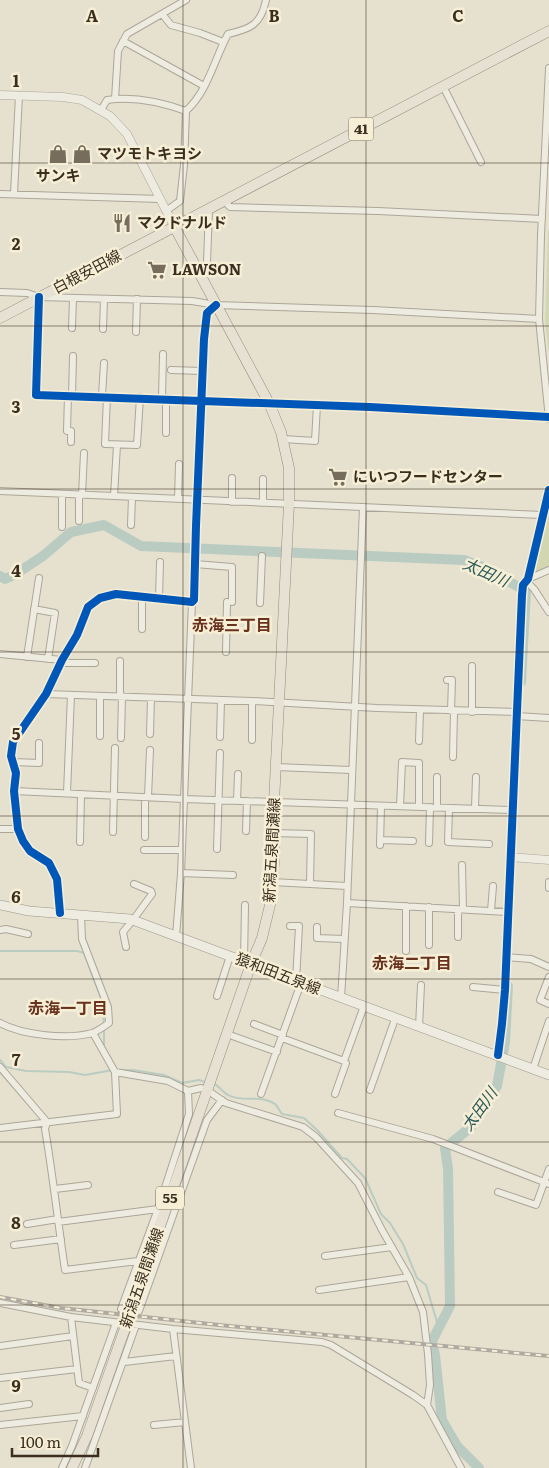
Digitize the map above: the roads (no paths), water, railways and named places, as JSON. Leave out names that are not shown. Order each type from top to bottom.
[{"type":"main road","name":"41","points":[[174,226],[549,31]]},
{"type":"main road","name":"新潟五泉間瀬線","points":[[72,1468],[87,1436],[120,1327],[132,1307],[212,1078],[248,963],[262,938],[270,905],[272,882],[290,468],[283,439],[269,403],[174,226]]},
{"type":"main road","name":"白根安田線","points":[[0,318],[174,226]]},
{"type":"main road","name":"猿和田五泉線","points":[[0,905],[29,911],[133,920],[549,1075]]},
{"type":"street","points":[[115,99],[118,50],[127,34],[186,0]]},
{"type":"street","points":[[166,211],[180,201],[184,165],[186,111],[194,103],[204,86],[228,34],[250,29],[259,20],[266,0]]},
{"type":"street","points":[[162,14],[171,25],[200,32],[223,42]]},
{"type":"street","points":[[123,41],[204,86]]},
{"type":"street","points":[[39,297],[36,395],[164,398],[549,418],[539,319],[542,219],[547,171],[549,68]]},
{"type":"street","points":[[443,86],[481,162]]},
{"type":"street","points":[[0,94],[63,97],[82,100],[110,116],[127,134],[174,226]]},
{"type":"street","points":[[14,194],[19,95]]},
{"type":"street","points":[[101,110],[107,100],[115,99],[164,103],[186,111]]},
{"type":"street","points":[[0,194],[160,200]]},
{"type":"street","points":[[223,200],[230,207],[378,211],[542,219]]},
{"type":"street","points":[[197,271],[208,263],[208,208]]},
{"type":"street","points":[[0,292],[27,293],[39,297],[192,301],[216,305],[372,310],[539,319]]},
{"type":"street","points":[[72,328],[73,298]]},
{"type":"street","points":[[103,329],[104,299]]},
{"type":"street","points":[[136,332],[137,299]]},
{"type":"street","points":[[176,936],[181,873],[192,602],[194,600],[202,371],[207,313],[216,305]]},
{"type":"street","points":[[163,354],[166,433]]},
{"type":"street","points":[[70,442],[71,431],[67,431],[73,356]]},
{"type":"street","points":[[104,363],[105,444],[137,445],[140,398]]},
{"type":"street","points":[[171,370],[202,371]]},
{"type":"street","points":[[283,439],[316,442],[317,405]]},
{"type":"street","points":[[114,496],[117,445]]},
{"type":"street","points":[[79,521],[84,453]]},
{"type":"street","points":[[178,499],[179,464]]},
{"type":"street","points":[[232,478],[232,502]]},
{"type":"street","points":[[263,479],[263,503]]},
{"type":"street","points":[[502,1057],[507,912],[513,858],[512,810],[518,716],[520,615],[523,585],[527,580],[549,490]]},
{"type":"street","points":[[0,491],[542,515]]},
{"type":"street","points":[[62,494],[62,527]]},
{"type":"street","points":[[131,525],[132,497]]},
{"type":"street","points":[[341,998],[347,903],[363,507]]},
{"type":"street","points":[[260,603],[262,556]]},
{"type":"street","points":[[159,598],[160,562]]},
{"type":"street","points":[[195,564],[232,567],[226,652]]},
{"type":"street","points":[[527,580],[549,570]]},
{"type":"street","points":[[27,657],[39,578]]},
{"type":"street","points":[[527,580],[549,612]]},
{"type":"street","points":[[60,913],[57,879],[49,863],[30,851],[18,829],[14,791],[16,773],[11,756],[13,742],[46,694],[61,662],[77,635],[88,607],[100,598],[116,594],[192,602]]},
{"type":"street","points":[[142,597],[142,629]]},
{"type":"street","points":[[34,609],[55,613],[48,659]]},
{"type":"street","points":[[0,654],[61,662],[95,663]]},
{"type":"street","points":[[120,661],[121,738]]},
{"type":"street","points":[[472,666],[472,712]]},
{"type":"street","points":[[447,680],[452,680],[453,757]]},
{"type":"street","points":[[46,694],[452,711],[549,718]]},
{"type":"street","points":[[67,794],[71,695]]},
{"type":"street","points":[[100,696],[100,736]]},
{"type":"street","points":[[150,734],[151,698]]},
{"type":"street","points":[[220,737],[221,700]]},
{"type":"street","points":[[252,702],[252,740]]},
{"type":"street","points":[[419,741],[420,710]]},
{"type":"street","points":[[13,762],[39,763],[39,743]]},
{"type":"street","points":[[113,832],[115,748]]},
{"type":"street","points":[[145,837],[150,750]]},
{"type":"street","points":[[217,848],[220,753]]},
{"type":"street","points":[[400,806],[402,762],[419,763],[418,807]]},
{"type":"street","points":[[276,767],[351,770]]},
{"type":"street","points":[[237,801],[238,774]]},
{"type":"street","points":[[429,843],[437,777]]},
{"type":"street","points":[[475,808],[476,777]]},
{"type":"street","points":[[14,791],[184,799],[512,810]]},
{"type":"street","points":[[80,842],[81,794]]},
{"type":"street","points":[[246,831],[247,801]]},
{"type":"street","points":[[380,806],[380,842],[413,841]]},
{"type":"street","points":[[449,808],[448,842],[489,844]]},
{"type":"street","points":[[0,829],[18,829]]},
{"type":"street","points":[[274,833],[311,834],[310,884]]},
{"type":"street","points":[[144,850],[182,850]]},
{"type":"street","points":[[513,858],[549,860]]},
{"type":"street","points":[[458,937],[462,865]]},
{"type":"street","points":[[181,873],[233,875]]},
{"type":"street","points":[[272,882],[347,886]]},
{"type":"street","points":[[549,882],[549,888]]},
{"type":"street","points":[[126,947],[123,932],[152,894],[150,891],[134,884]]},
{"type":"street","points":[[492,911],[493,886]]},
{"type":"street","points":[[347,903],[507,912]]},
{"type":"street","points":[[245,905],[248,963]]},
{"type":"street","points":[[406,906],[406,950]]},
{"type":"street","points":[[429,907],[429,944]]},
{"type":"street","points":[[0,1023],[26,1033],[77,1035],[93,1033],[108,1023],[108,1007],[82,939],[81,915]]},
{"type":"street","points":[[262,1094],[299,982],[299,926],[290,926]]},
{"type":"street","points":[[318,927],[317,938],[344,939]]},
{"type":"street","points":[[0,930],[6,929],[28,934]]},
{"type":"street","points":[[217,996],[230,956]]},
{"type":"street","points":[[505,957],[531,959],[549,967]]},
{"type":"street","points":[[549,976],[540,1000],[549,1004]]},
{"type":"street","points":[[418,1027],[420,985]]},
{"type":"street","points":[[473,988],[505,990]]},
{"type":"street","points":[[335,1094],[346,1063],[344,1061],[364,1006]]},
{"type":"street","points":[[370,1090],[396,1018]]},
{"type":"street","points":[[533,1069],[549,1021]]},
{"type":"street","points":[[254,1024],[344,1061]]},
{"type":"street","points":[[0,1128],[117,1114],[115,1072],[93,1033]]},
{"type":"street","points":[[227,1034],[277,1052]]},
{"type":"street","points":[[0,1067],[47,1122]]},
{"type":"street","points":[[115,1072],[168,1081],[188,1091],[201,1088],[222,1100],[247,1110],[303,1127],[316,1137],[358,1183],[410,1277],[423,1312],[430,1385],[427,1405]]},
{"type":"street","points":[[188,1091],[189,1114],[158,1209],[121,1309],[139,1311],[161,1258],[207,1120],[222,1100]]},
{"type":"street","points":[[338,1113],[453,1146],[547,1183]]},
{"type":"street","points":[[47,1122],[45,1129],[65,1270],[138,1261]]},
{"type":"street","points":[[498,1192],[536,1205],[547,1183],[549,1169]]},
{"type":"street","points":[[55,1189],[88,1186]]},
{"type":"street","points":[[28,1224],[158,1209]]},
{"type":"street","points":[[14,1245],[61,1239]]},
{"type":"street","points":[[325,1256],[392,1247]]},
{"type":"street","points":[[319,1290],[410,1277]]},
{"type":"street","points":[[0,1303],[120,1327],[136,1325],[322,1342],[330,1345],[427,1405],[461,1468]]},
{"type":"street","points":[[71,1317],[79,1383],[94,1388]]},
{"type":"street","points":[[85,1468],[136,1325]]},
{"type":"street","points":[[62,1468],[120,1327]]},
{"type":"street","points":[[173,1329],[191,1468]]},
{"type":"street","points":[[0,1346],[73,1336]]},
{"type":"street","points":[[124,1362],[176,1356]]},
{"type":"street","points":[[0,1378],[77,1369]]},
{"type":"street","points":[[0,1408],[29,1404]]},
{"type":"street","points":[[0,1425],[83,1416]]},
{"type":"street","points":[[154,1425],[185,1422]]},
{"type":"waterway","name":"太田川","points":[[0,576],[5,579],[14,575],[43,556],[71,532],[104,525],[141,546],[464,560],[485,568],[526,591],[521,682]]},
{"type":"waterway","points":[[0,951],[77,951],[84,953],[102,1001],[104,1024]]},
{"type":"waterway","name":"太田川","points":[[479,1468],[457,1446],[442,1420],[432,1341],[450,1306],[448,1169],[445,1148],[471,1127],[497,1086],[505,1042],[508,986]]},
{"type":"waterway","points":[[104,1029],[104,1046]]},
{"type":"waterway","points":[[0,1060],[6,1067],[26,1071],[69,1072],[85,1075],[113,1070]]},
{"type":"waterway","points":[[118,1070],[133,1070],[164,1075],[182,1083],[199,1080],[205,1082]]},
{"type":"waterway","points":[[212,1083],[217,1085],[226,1094],[239,1098],[270,1101],[275,1104],[282,1114],[304,1118],[342,1158],[347,1159],[365,1178],[381,1214],[390,1223],[403,1244],[417,1278],[426,1285],[437,1322],[432,1341]]},
{"type":"railway","points":[[0,1297],[61,1308],[219,1325],[549,1356]]},
{"type":"place","name":"サンキ","points":[[58,154]]},
{"type":"place","name":"マツモトキヨシ","points":[[82,154]]},
{"type":"place","name":"マクドナルド","points":[[122,223]]},
{"type":"place","name":"LAWSON","points":[[157,270]]},
{"type":"place","name":"にいつフードセンター","points":[[338,477]]},
{"type":"district","name":"赤海三丁目","points":[[232,625]]},
{"type":"district","name":"赤海二丁目","points":[[412,963]]},
{"type":"district","name":"赤海一丁目","points":[[68,1008]]}]
